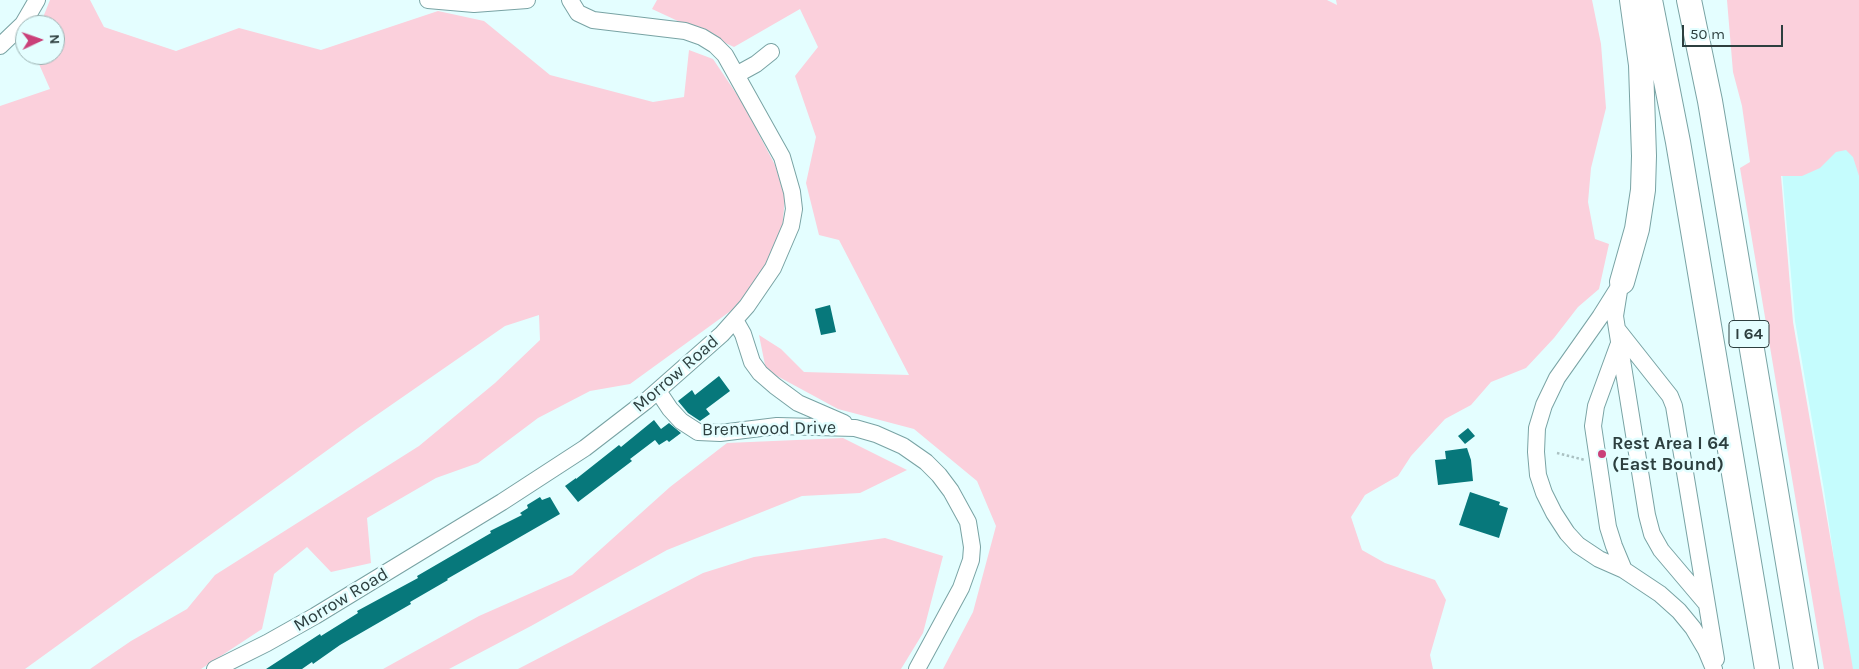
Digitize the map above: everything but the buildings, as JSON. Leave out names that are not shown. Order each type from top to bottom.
[{"type":"highway","points":[[1622,282],[1638,228],[1643,190],[1644,156],[1641,65],[1632,0]]},
{"type":"highway","name":"I 64","points":[[1650,0],[1678,142],[1767,669]]},
{"type":"highway","name":"I 64","points":[[1689,0],[1710,101],[1806,669]]},
{"type":"street","points":[[0,46],[23,24],[37,0]]},
{"type":"street","points":[[428,0],[474,4],[527,0]]},
{"type":"street","name":"Morrow Road","points":[[215,669],[315,616],[502,502],[585,448],[658,391],[694,360],[735,320],[759,290],[773,268],[786,242],[791,226],[794,209],[792,192],[782,157],[725,55],[715,45],[702,37],[685,31],[593,20],[578,13],[570,0]]},
{"type":"street","points":[[736,75],[756,64],[771,52]]},
{"type":"street","points":[[1622,282],[1616,301],[1618,337],[1647,515],[1652,534],[1661,550],[1706,602]]},
{"type":"street","points":[[1622,282],[1557,378],[1544,405],[1537,428],[1536,452],[1538,475],[1544,493],[1564,529],[1578,544],[1599,559],[1624,570],[1660,594],[1693,628],[1706,650],[1714,669]]},
{"type":"street","points":[[735,320],[752,362],[765,377],[798,402],[855,428]]},
{"type":"street","points":[[1618,337],[1596,406],[1593,426],[1608,527],[1624,570]]},
{"type":"street","points":[[1618,337],[1670,396],[1674,406],[1718,669]]},
{"type":"street","name":"Brentwood Drive","points":[[658,391],[681,421],[698,432],[720,433],[777,426],[855,428],[890,439],[915,453],[939,475],[951,491],[968,522],[972,547],[967,573],[917,669]]},
{"type":"path","points":[[1557,453],[1589,461]]},
{"type":"shaded area","points":[[50,0],[90,0],[104,27],[176,51],[239,28],[321,50],[438,11],[484,21],[550,75],[653,102],[684,97],[689,50],[713,59],[742,102],[775,165],[785,198],[782,231],[760,277],[732,310],[630,384],[590,391],[538,418],[478,463],[436,478],[367,518],[371,563],[331,572],[307,547],[274,574],[262,629],[201,669],[90,669],[131,641],[187,609],[215,575],[419,446],[495,383],[540,340],[539,315],[505,326],[358,428],[25,669],[0,669],[0,106],[50,89],[39,65],[65,65],[65,15],[44,15]]},
{"type":"shaded area","points":[[657,0],[1327,0],[1337,5],[1336,0],[1592,0],[1601,44],[1606,108],[1591,168],[1588,202],[1595,239],[1609,244],[1599,289],[1578,307],[1554,338],[1526,368],[1491,382],[1471,405],[1445,419],[1411,456],[1398,476],[1365,495],[1351,517],[1362,550],[1385,563],[1435,580],[1446,600],[1430,655],[1433,669],[943,669],[973,612],[996,526],[977,481],[914,429],[838,409],[766,370],[759,335],[781,349],[804,372],[909,375],[839,240],[819,235],[806,183],[816,137],[795,76],[818,47],[800,9],[734,47],[652,9]]},
{"type":"shaded area","points":[[1727,0],[1859,0],[1859,176],[1853,157],[1846,150],[1836,152],[1820,168],[1802,176],[1781,176],[1793,322],[1853,669],[1824,669],[1740,168],[1750,162],[1742,106],[1733,72]]},
{"type":"shaded area","points":[[1859,45],[1859,669],[1852,669],[1848,654],[1824,490],[1795,321],[1782,171]]},
{"type":"shaded area","points":[[843,438],[907,470],[860,493],[802,496],[667,550],[531,626],[449,669],[383,669],[479,616],[572,575],[670,487],[727,443]]},
{"type":"shaded area","points":[[885,538],[943,556],[923,633],[901,669],[518,669],[703,573],[754,557]]},
{"type":"place","name":"Rest Area I 64 (East Bound)","points":[[1602,454]]}]
